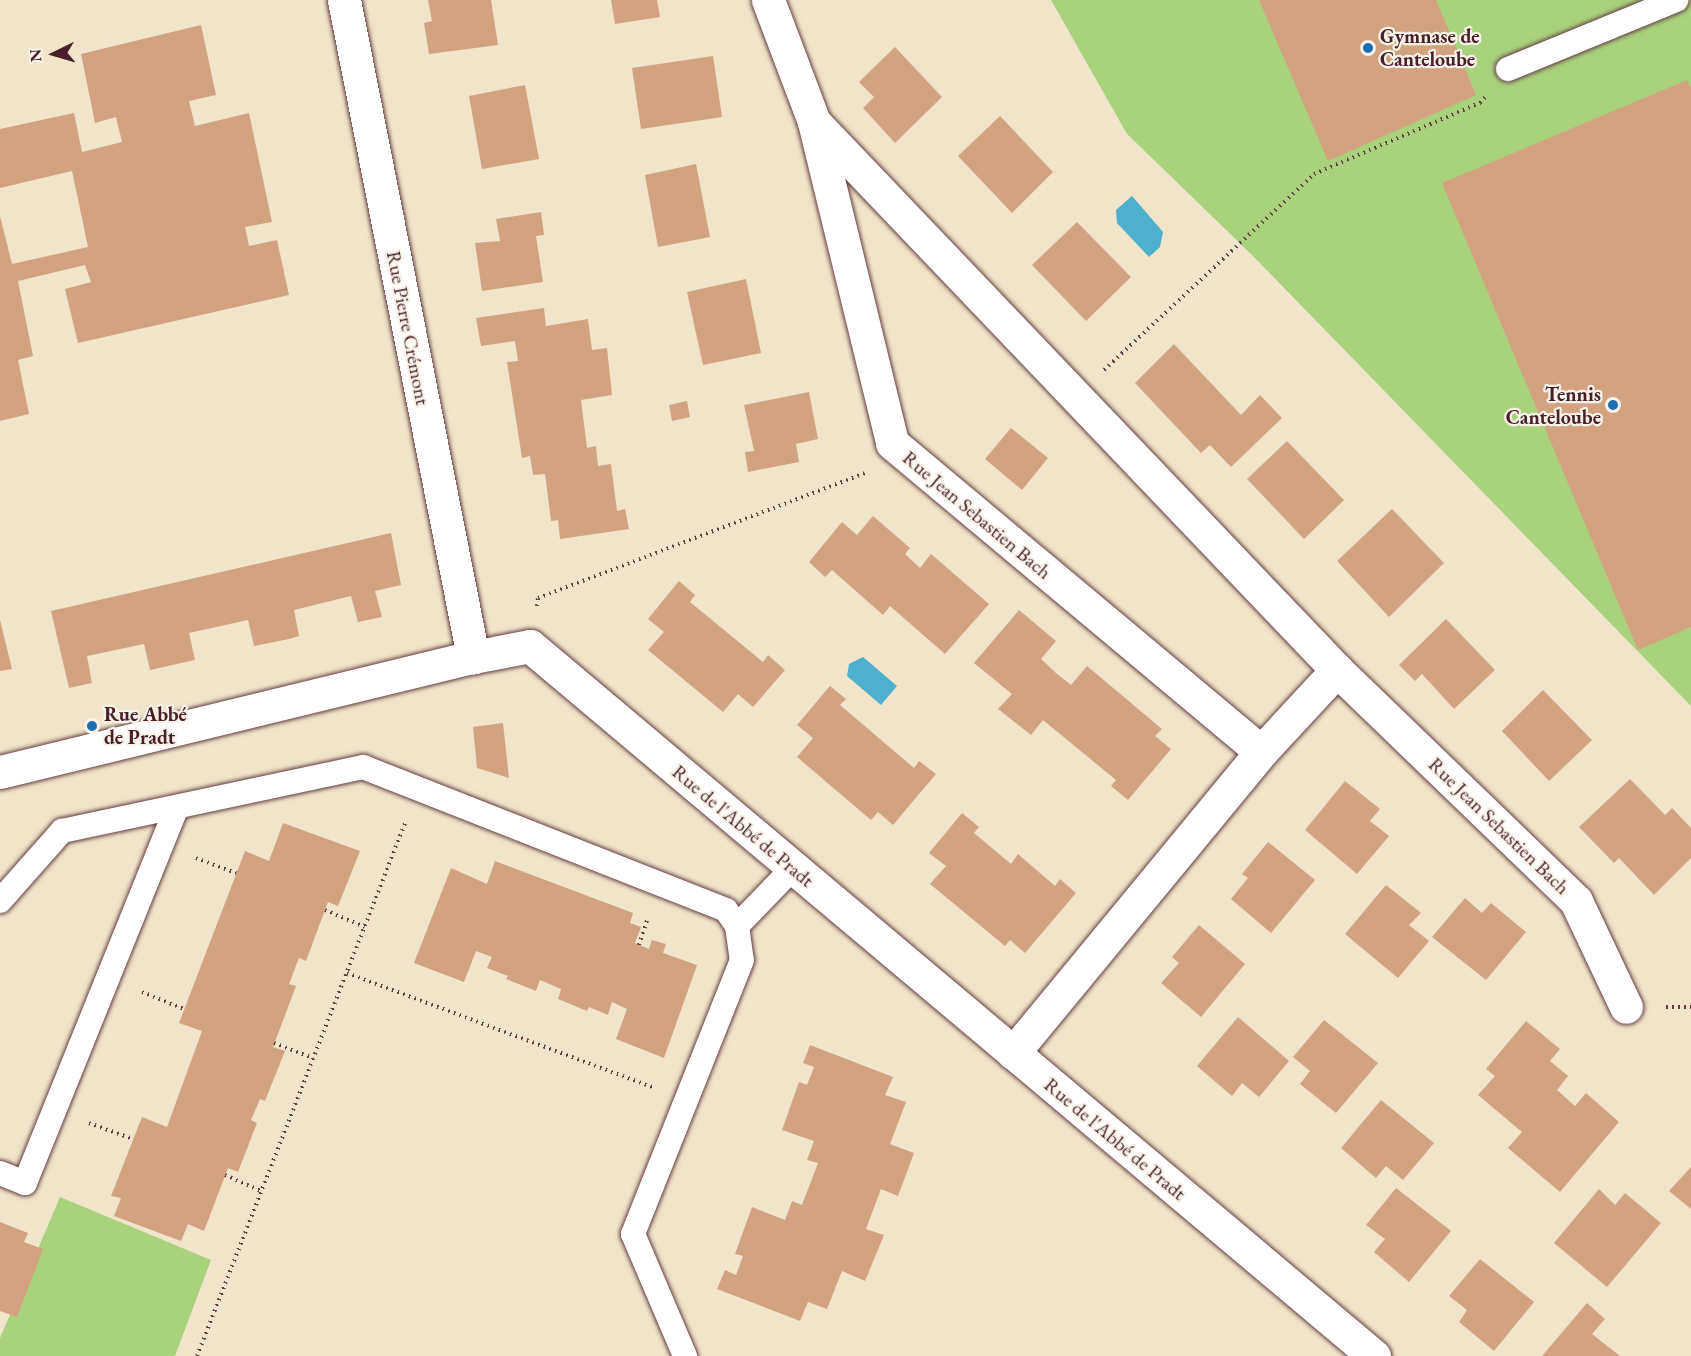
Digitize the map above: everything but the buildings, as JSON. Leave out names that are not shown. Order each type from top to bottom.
[{"type":"street","name":"Rue Pierre Crémont","points":[[344,0],[473,657]]},
{"type":"street","name":"Rue Jean Sebastien Bach","points":[[768,0],[814,122],[892,443],[1261,752]]},
{"type":"street","name":"Rue Jean Sebastien Bach","points":[[814,122],[1337,670],[1576,901],[1626,1007]]},
{"type":"street","points":[[0,772],[473,657],[530,646]]},
{"type":"street","name":"Rue de l'Abbé de Pradt","points":[[530,646],[1374,1356]]},
{"type":"street","points":[[1013,1053],[1261,752],[1337,670]]},
{"type":"lane","points":[[1508,69],[1676,0]]},
{"type":"lane","points":[[0,901],[62,831],[176,809],[363,767],[726,910],[737,926],[742,960],[633,1234],[685,1356]]},
{"type":"lane","points":[[0,1173],[25,1183],[176,809]]},
{"type":"lane","points":[[737,926],[793,868]]},
{"type":"path","points":[[1076,396],[1314,174],[1480,103],[1508,69]]},
{"type":"path","points":[[530,646],[538,598],[863,476],[892,443]]},
{"type":"path","points":[[197,1356],[418,789]]},
{"type":"path","points":[[161,846],[236,873]]},
{"type":"path","points":[[325,910],[365,927]]},
{"type":"path","points":[[347,973],[687,1100]]},
{"type":"path","points":[[108,979],[184,1009]]},
{"type":"path","points":[[274,1043],[313,1058]]},
{"type":"path","points":[[55,1110],[133,1139]]},
{"type":"path","points":[[225,1175],[261,1191]]},
{"type":"green space","points":[[1051,0],[1691,0],[1691,706],[1251,254],[1127,134]]},
{"type":"green space","points":[[60,1197],[211,1260],[175,1356],[0,1356],[0,1338]]},
{"type":"water","points":[[1132,196],[1163,232],[1160,247],[1149,257],[1117,223],[1116,210]]},
{"type":"water","points":[[863,657],[897,686],[881,705],[847,676],[849,664]]},
{"type":"place","name":"Gymnase de Canteloube","points":[[1368,48]]},
{"type":"place","name":"Tennis Canteloube","points":[[1613,405]]},
{"type":"place","name":"Rue Abbé de Pradt","points":[[92,726]]}]
